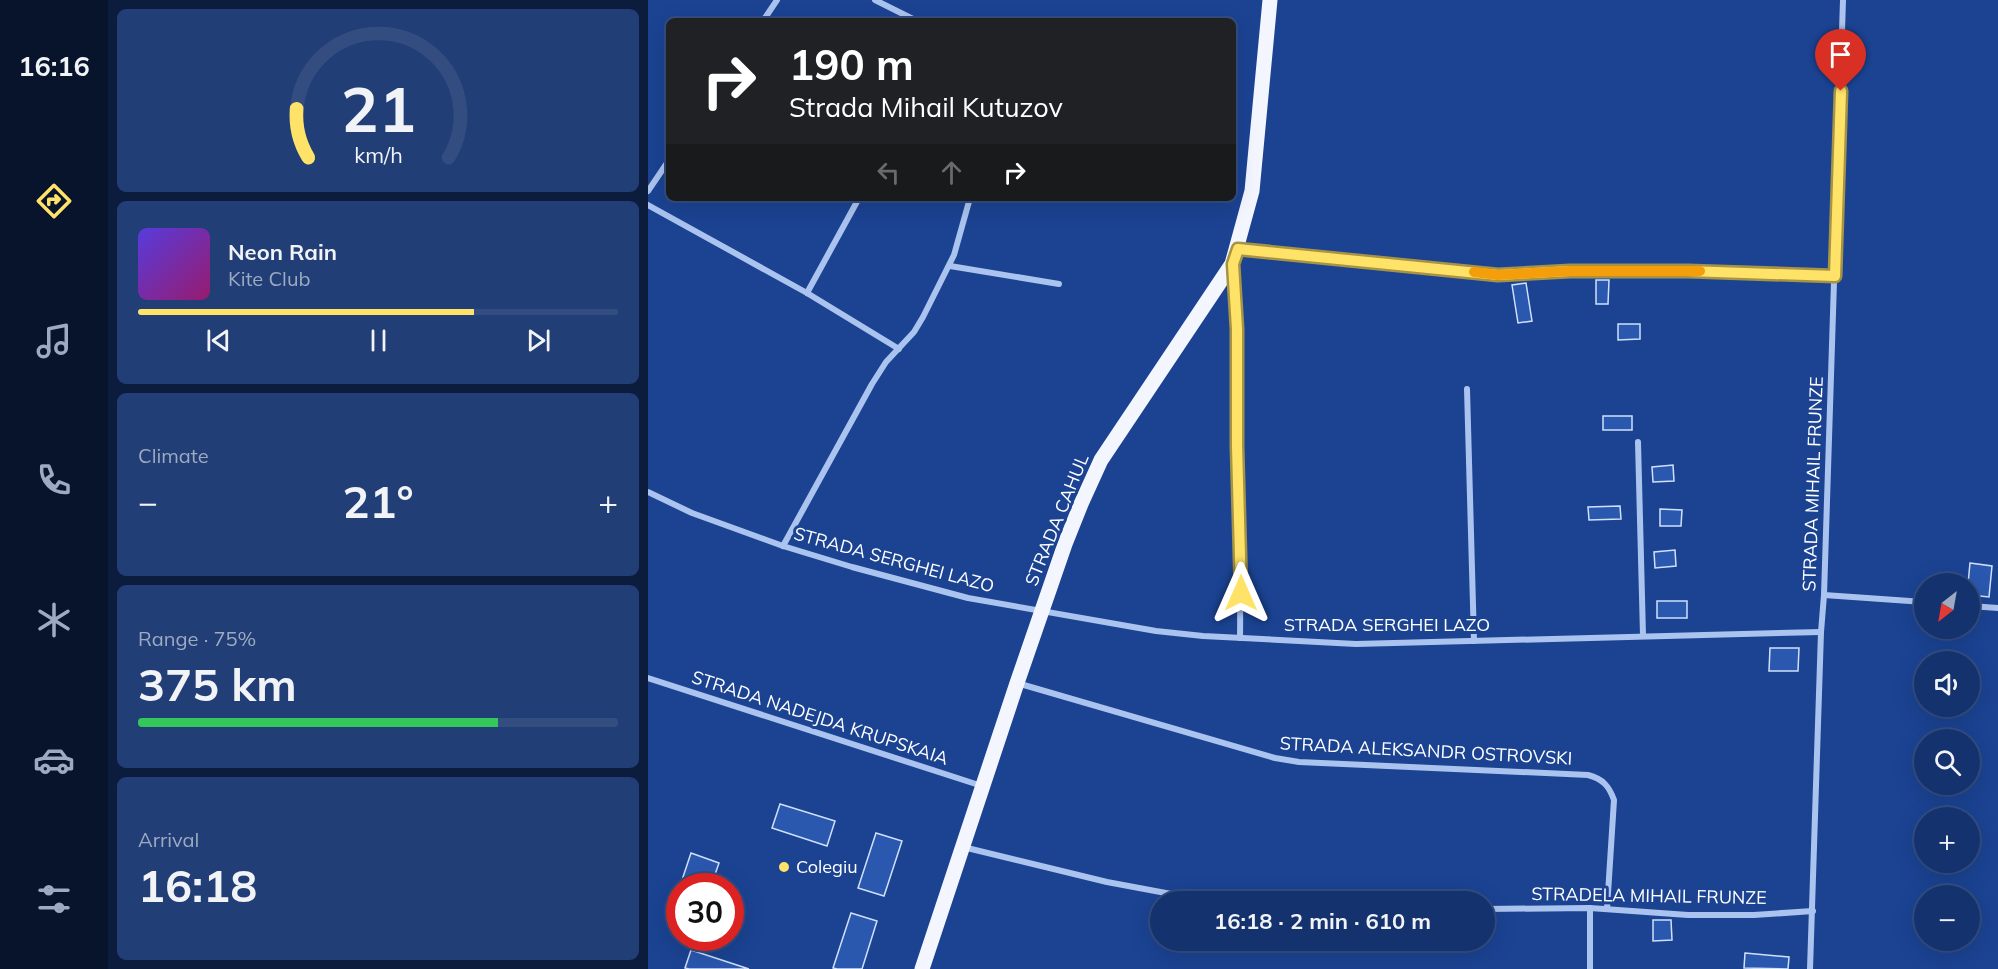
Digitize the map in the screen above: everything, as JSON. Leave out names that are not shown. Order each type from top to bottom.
[{"type":"main road","name":"STRADA CAHUL","points":[[922,969],[1041,611],[1065,544],[1101,460],[1233,264],[1252,191],[1270,0]]},
{"type":"street","points":[[765,18],[777,0]]},
{"type":"street","points":[[875,0],[911,18]]},
{"type":"street","name":"STRADA MIHAIL FRUNZE","points":[[1810,969],[1843,0]]},
{"type":"street","points":[[648,191],[666,164]]},
{"type":"street","points":[[807,293],[857,201]]},
{"type":"street","points":[[783,546],[872,384],[886,362],[919,324],[950,266],[962,232],[969,201]]},
{"type":"street","points":[[648,206],[807,293],[899,349]]},
{"type":"street","points":[[1238,249],[1498,275],[1570,271],[1688,271],[1835,276]]},
{"type":"street","points":[[1233,264],[1237,329],[1240,638]]},
{"type":"street","points":[[950,266],[1059,284]]},
{"type":"street","points":[[1467,389],[1474,641]]},
{"type":"street","points":[[1638,442],[1643,635]]},
{"type":"street","name":"STRADA SERGHEI LAZO","points":[[648,492],[692,513],[783,546],[852,567],[968,598],[1156,631],[1203,636],[1356,644],[1821,632]]},
{"type":"street","points":[[1824,595],[1914,601]]},
{"type":"street","points":[[1980,607],[1998,608]]},
{"type":"street","name":"STRADA NADEJDA KRUPSKAIA","points":[[648,678],[983,787]]},
{"type":"street","name":"STRADA ALEKSANDR OSTROVSKI","points":[[1017,683],[1248,751],[1299,762],[1588,775],[1598,778],[1610,790],[1614,800],[1607,909]]},
{"type":"street","points":[[962,846],[1107,882],[1155,891]]},
{"type":"street","points":[[1590,908],[1590,969]]},
{"type":"street","name":"STRADELA MIHAIL FRUNZE","points":[[1495,909],[1590,908],[1688,915],[1754,915],[1813,911]]},
{"type":"building","points":[[1596,280],[1609,280],[1608,304],[1596,304]]},
{"type":"building","points":[[1526,283],[1532,321],[1518,323],[1512,285]]},
{"type":"building","points":[[1618,324],[1640,324],[1640,339],[1618,340]]},
{"type":"building","points":[[1603,416],[1632,416],[1632,430],[1603,430]]},
{"type":"building","points":[[1673,465],[1674,481],[1653,482],[1652,467]]},
{"type":"building","points":[[1620,506],[1621,519],[1589,520],[1588,507]]},
{"type":"building","points":[[1660,509],[1682,510],[1681,526],[1660,526]]},
{"type":"building","points":[[1675,550],[1676,566],[1655,568],[1654,552]]},
{"type":"building","points":[[1970,563],[1992,566],[1989,597],[1980,596],[1980,573],[1969,573]]},
{"type":"building","points":[[1657,601],[1687,601],[1687,618],[1657,618]]},
{"type":"building","points":[[1770,648],[1799,648],[1798,671],[1769,671]]},
{"type":"building","points":[[780,804],[835,821],[827,846],[772,828]]},
{"type":"building","points":[[876,833],[902,841],[884,896],[858,888]]},
{"type":"building","points":[[691,853],[719,863],[716,873],[684,873]]},
{"type":"building","points":[[851,913],[877,921],[862,969],[833,968]]},
{"type":"building","points":[[1653,920],[1671,920],[1672,940],[1653,941]]},
{"type":"building","points":[[691,951],[694,951],[749,969],[689,969],[685,968]]},
{"type":"building","points":[[1745,953],[1789,957],[1788,969],[1744,968]]},
{"type":"slow traffic","points":[[1474,272],[1498,275],[1570,271],[1700,271]]},
{"type":"place","name":"Colegiu","points":[[784,867]]},
{"type":"route","points":[[1241,593],[1237,329],[1233,264],[1238,249],[1498,275],[1570,271],[1688,271],[1835,276],[1841,91]]}]
